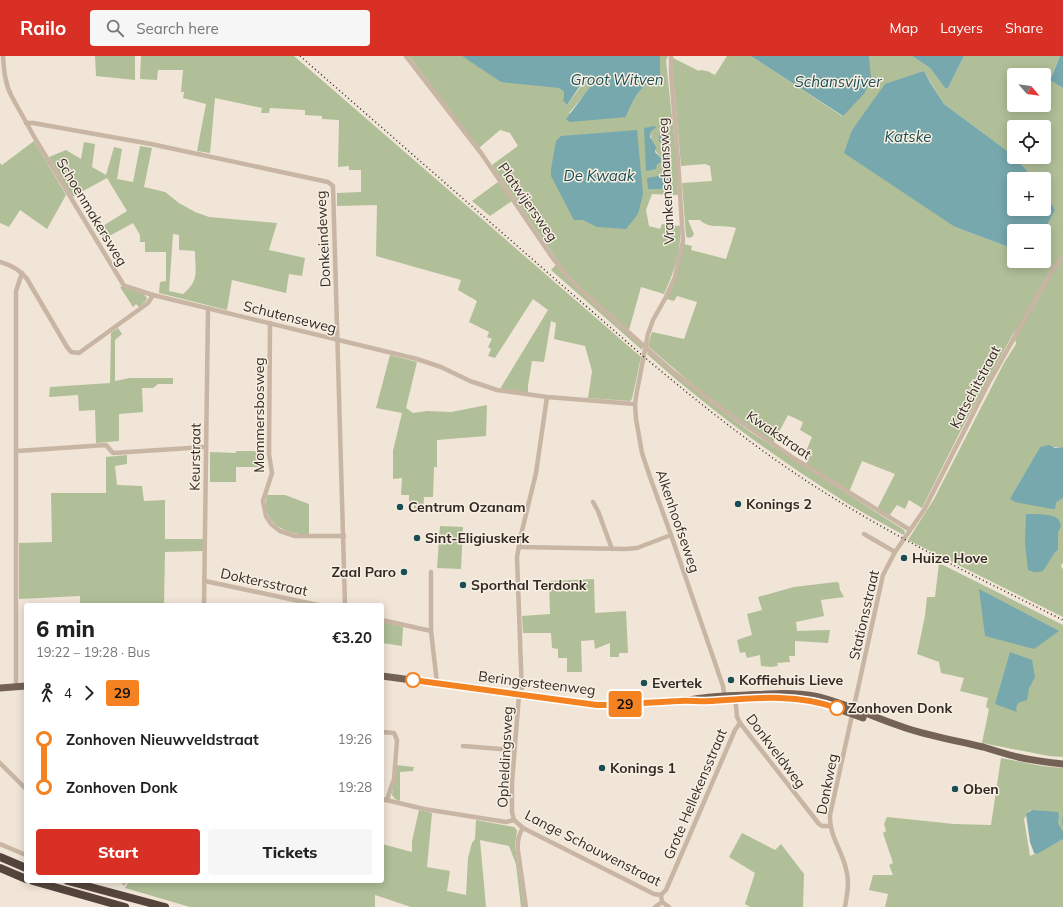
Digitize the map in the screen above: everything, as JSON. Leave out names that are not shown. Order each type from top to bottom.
[{"type":"highway","points":[[0,857],[24,867]]},
{"type":"highway","points":[[0,868],[24,878]]},
{"type":"highway","points":[[40,883],[125,907]]},
{"type":"highway","points":[[75,883],[165,907]]},
{"type":"main road","name":"Beringersteenweg","points":[[384,676],[597,705],[690,700],[698,698],[725,698],[780,693],[800,694],[822,698],[853,712],[910,730],[1003,753],[1063,764]]},
{"type":"main road","points":[[0,688],[24,686]]},
{"type":"street","points":[[3,56],[7,88],[26,123]]},
{"type":"street","name":"Platwijersweg","points":[[406,56],[481,153],[568,278],[645,347]]},
{"type":"street","name":"Vrankenschansweg","points":[[645,347],[653,320],[675,277],[683,241],[671,56]]},
{"type":"street","name":"Schoenmakersweg","points":[[26,123],[122,284],[153,295]]},
{"type":"street","name":"Donkeindeweg","points":[[26,123],[151,144],[331,183],[334,188],[345,603]]},
{"type":"street","name":"Katschitstraat","points":[[910,530],[924,510],[987,386],[1051,272],[1063,256]]},
{"type":"street","points":[[0,262],[7,264],[22,273],[31,284],[71,352],[79,353],[148,303],[153,295]]},
{"type":"street","points":[[16,687],[16,291],[22,273]]},
{"type":"street","name":"Schutenseweg","points":[[153,295],[418,359],[441,367],[488,388],[547,397],[635,404]]},
{"type":"street","name":"Keurstraat","points":[[204,603],[208,308]]},
{"type":"street","name":"Mommersbosweg","points":[[270,323],[269,454],[272,473],[263,502],[266,516],[275,528],[289,535],[302,537],[344,536]]},
{"type":"street","name":"Alkenhoofseweg","points":[[645,347],[635,404],[637,432],[642,453],[723,686],[725,698]]},
{"type":"street","name":"Kwakstraat","points":[[645,347],[672,371],[729,414],[795,459],[910,530]]},
{"type":"street","name":"Opheldingsweg","points":[[514,820],[512,812],[512,783],[520,695],[517,571],[519,547],[536,472],[547,397]]},
{"type":"street","points":[[17,451],[106,445],[113,453],[206,447]]},
{"type":"street","points":[[593,502],[598,511],[612,550]]},
{"type":"street","name":"Stationsstraat","points":[[853,712],[883,575],[895,552],[910,530]]},
{"type":"street","points":[[864,534],[895,552]]},
{"type":"street","points":[[519,547],[612,550],[637,548],[671,535]]},
{"type":"street","points":[[431,572],[431,631],[437,683]]},
{"type":"street","name":"Doktersstraat","points":[[205,581],[309,603]]},
{"type":"street","points":[[384,620],[431,631]]},
{"type":"street","name":"Donkveldweg","points":[[736,697],[737,717],[740,723],[819,824],[822,826],[830,826]]},
{"type":"street","name":"Donkweg","points":[[845,907],[848,888],[847,870],[833,839],[830,826],[830,815],[853,712]]},
{"type":"street","name":"Grote Hellekensstraat","points":[[661,895],[666,890],[734,730],[740,723]]},
{"type":"street","points":[[384,732],[394,733],[397,740],[394,779],[384,800]]},
{"type":"street","points":[[463,746],[514,750]]},
{"type":"street","points":[[0,763],[24,787]]},
{"type":"street","name":"Lange Schouwenstraat","points":[[384,800],[424,809],[506,822],[514,820],[523,828],[654,894],[661,895],[662,902],[669,907]]},
{"type":"street","points":[[523,828],[517,842],[526,907]]},
{"type":"street","points":[[0,844],[24,854]]},
{"type":"street","points":[[655,907],[662,902]]},
{"type":"green space","points":[[95,56],[135,56],[135,80],[96,76]]},
{"type":"green space","points":[[141,56],[294,56],[641,357],[632,399],[630,401],[588,398],[592,371],[585,346],[554,339],[556,323],[551,321],[544,362],[532,361],[528,393],[500,389],[548,310],[533,299],[495,358],[488,356],[491,349],[488,347],[492,339],[487,337],[489,332],[469,322],[477,301],[458,290],[461,280],[376,256],[377,205],[337,206],[337,193],[361,192],[361,170],[349,170],[349,166],[338,167],[339,120],[322,119],[322,116],[305,115],[305,110],[270,108],[269,113],[261,113],[262,108],[215,98],[210,153],[197,151],[206,104],[183,98],[184,92],[181,92],[183,70],[158,70],[157,80],[140,79]]},
{"type":"green space","points":[[409,56],[462,56],[483,69],[559,88],[564,92],[563,101],[567,105],[591,73],[594,83],[569,113],[626,117],[638,93],[653,79],[660,76],[660,56],[668,56],[666,61],[677,164],[678,195],[652,194],[646,210],[649,226],[660,229],[662,224],[680,226],[680,244],[674,269],[664,294],[641,287],[629,330],[565,272],[492,165],[518,146],[510,133],[500,130],[479,148]],"holes":[[[668,126],[669,165],[663,162],[656,164],[644,128],[656,128],[651,131],[653,145],[661,158],[667,158],[665,152],[666,144],[659,142],[659,135]]]},
{"type":"green space","points":[[727,56],[751,56],[842,116],[864,94],[869,56],[912,56],[930,68],[945,88],[948,88],[964,56],[1060,56],[1051,77],[1051,68],[1007,68],[1007,112],[1051,112],[1051,80],[1063,88],[1063,447],[1040,447],[1010,499],[1056,503],[1063,498],[1063,562],[1061,566],[1063,570],[1063,617],[908,540],[934,499],[1004,363],[1016,344],[1014,332],[960,432],[922,508],[909,500],[905,509],[897,505],[889,516],[877,509],[895,474],[862,461],[849,492],[806,464],[810,456],[805,454],[812,437],[800,430],[803,422],[788,415],[773,443],[700,391],[649,347],[648,345],[652,332],[684,339],[697,302],[677,296],[674,301],[667,299],[684,244],[692,246],[691,250],[726,259],[736,228],[708,225],[700,220],[688,220],[694,234],[692,237],[688,238],[686,236],[682,183],[712,181],[710,166],[705,164],[681,166],[672,63],[673,58],[699,71],[707,71],[715,75]],"holes":[[[924,71],[944,104],[1007,151],[1007,120],[1051,120],[1051,164],[1021,164],[1028,172],[1051,172],[1051,203],[1055,210],[1048,224],[1051,224],[1051,268],[1007,268],[1007,246],[955,227],[852,130],[866,112]]]},
{"type":"green space","points":[[34,141],[66,195],[47,229],[20,210],[9,227],[0,223],[0,163],[2,165]]},
{"type":"green space","points":[[84,142],[95,144],[92,167],[106,175],[114,147],[122,149],[117,179],[133,182],[140,146],[152,148],[144,187],[165,192],[179,203],[195,212],[209,217],[277,223],[269,250],[305,258],[302,276],[289,274],[286,293],[232,280],[227,310],[159,293],[160,282],[166,281],[166,252],[145,252],[145,242],[140,242],[140,235],[133,223],[104,239],[98,229],[127,211],[107,178],[72,197],[49,157],[66,150],[81,159]],"holes":[[[173,234],[179,235],[179,250],[195,251],[196,270],[194,280],[183,294],[169,291]]]},
{"type":"green space","points":[[498,182],[512,201],[490,216],[472,201]]},
{"type":"green space","points":[[556,265],[642,346],[642,350],[551,270]]},
{"type":"green space","points":[[123,286],[143,293],[147,298],[146,301],[139,307],[136,304],[133,307],[120,287]]},
{"type":"green space","points":[[118,328],[122,334],[115,340],[115,381],[130,378],[173,378],[173,384],[158,384],[153,388],[142,388],[143,412],[119,414],[119,441],[96,443],[95,410],[79,411],[78,395],[49,397],[50,387],[110,383],[111,333]]},
{"type":"green space","points":[[648,352],[752,433],[904,530],[905,533],[903,535],[847,503],[764,448],[669,374],[647,354]]},
{"type":"green space","points":[[390,355],[417,362],[406,408],[413,413],[427,411],[451,412],[487,405],[486,436],[437,440],[437,467],[434,467],[433,497],[424,497],[423,512],[414,512],[414,502],[409,502],[409,495],[401,495],[402,478],[393,479],[393,451],[402,413],[376,408]]},
{"type":"green space","points":[[236,451],[264,451],[264,467],[236,467],[236,482],[210,482],[210,452],[236,453]]},
{"type":"green space","points":[[127,455],[127,464],[115,466],[117,485],[142,486],[144,501],[165,500],[165,539],[203,539],[203,551],[165,552],[164,603],[80,603],[80,596],[19,599],[19,543],[52,542],[51,493],[106,493],[106,457]]},
{"type":"green space","points":[[267,495],[285,495],[309,504],[309,535],[291,532],[277,526],[271,520],[268,513],[266,505]]},
{"type":"green space","points":[[440,526],[463,527],[461,569],[437,568]]},
{"type":"green space","points":[[939,563],[1063,625],[1063,757],[1049,756],[982,743],[989,709],[986,707],[988,698],[960,691],[964,678],[941,673],[939,662],[917,654],[925,616],[927,597],[935,597]]},
{"type":"green space","points":[[594,579],[595,613],[626,611],[628,653],[619,653],[619,657],[610,657],[610,643],[595,649],[594,640],[581,641],[582,672],[567,672],[567,658],[558,658],[558,649],[552,648],[551,633],[523,633],[522,616],[550,614],[549,581]]},
{"type":"green space","points":[[836,582],[839,583],[840,590],[844,597],[821,600],[824,616],[796,622],[797,631],[830,630],[828,643],[795,641],[795,656],[789,656],[790,662],[777,663],[778,666],[771,667],[761,666],[760,655],[747,658],[745,652],[740,653],[737,640],[752,635],[747,614],[762,610],[758,597],[794,587]]},
{"type":"green space","points":[[384,622],[403,627],[402,646],[384,643]]},
{"type":"green space","points":[[1001,758],[1042,766],[1063,768],[1063,836],[1030,810],[1024,819],[1030,856],[1063,839],[1063,907],[885,907],[888,894],[869,890],[873,875],[893,875],[889,865],[893,863],[883,833],[886,831],[884,824],[887,817],[954,824],[991,825]]},
{"type":"green space","points":[[396,765],[414,767],[413,771],[400,772],[400,801],[395,799],[392,795]]},
{"type":"green space","points":[[419,810],[432,813],[427,867],[450,871],[447,891],[466,895],[468,858],[472,843],[475,839],[476,820],[514,827],[517,830],[515,846],[524,907],[521,907],[516,864],[509,846],[480,840],[486,907],[411,907],[375,895],[375,907],[190,907],[125,888],[128,883],[384,883],[384,845],[412,852],[412,841]]},
{"type":"green space","points":[[742,833],[775,850],[781,844],[804,874],[803,907],[750,907],[745,904],[755,873],[729,857]]},
{"type":"water","name":"Groot Witven","points":[[462,56],[660,56],[660,76],[653,79],[638,93],[626,117],[570,122],[566,119],[593,83],[591,74],[584,80],[567,105],[563,101],[564,92],[559,88],[501,82]]},
{"type":"water","name":"Schansvijver","points":[[751,56],[869,56],[871,79],[864,94],[843,116]]},
{"type":"water","points":[[912,56],[964,56],[948,88],[945,88],[930,68]]},
{"type":"water","points":[[1060,56],[1063,56],[1063,88],[1051,81]]},
{"type":"water","name":"Katske","points":[[924,71],[944,104],[1007,151],[1007,164],[1021,164],[1028,172],[1007,172],[1007,216],[1051,216],[1051,203],[1055,210],[1048,224],[1007,224],[1007,246],[955,227],[844,153],[852,130],[885,84]]},
{"type":"water","points":[[662,125],[668,126],[670,165],[663,167],[663,162],[657,164],[656,169],[646,171],[644,128],[655,126],[656,128],[651,131],[650,137],[656,147],[655,152],[661,158],[666,158],[666,144],[659,142],[659,135],[663,131]]},
{"type":"water","name":"De Kwaak","points":[[637,130],[643,194],[638,214],[626,229],[597,227],[583,220],[574,220],[551,176],[556,141],[561,136]]},
{"type":"water","points":[[670,174],[670,189],[648,189],[647,178]]},
{"type":"water","points":[[1049,445],[1055,448],[1063,447],[1063,498],[1056,503],[1055,509],[1015,502],[1010,499],[1040,447]]},
{"type":"water","points":[[1026,514],[1043,514],[1053,516],[1059,520],[1061,526],[1058,532],[1058,550],[1041,572],[1028,570],[1025,544]]},
{"type":"water","points":[[979,589],[1059,631],[1034,649],[985,636]]},
{"type":"water","points":[[1010,652],[1032,660],[1035,677],[1029,688],[1027,700],[1018,703],[1016,708],[1017,712],[995,704]]},
{"type":"water","points":[[1032,810],[1058,812],[1058,823],[1063,832],[1063,839],[1037,854],[1034,853],[1030,842],[1026,814]]},
{"type":"waterway","points":[[1063,818],[1063,825]]},
{"type":"railway","points":[[300,56],[643,356],[739,433],[814,486],[867,518],[950,564],[1063,620]]},
{"type":"bus line","name":"29","points":[[413,680],[597,705],[690,700],[698,702],[781,698],[813,701],[837,708]]},
{"type":"place","name":"Konings 2","points":[[738,504]]},
{"type":"place","name":"Centrum Ozanam","points":[[400,507]]},
{"type":"place","name":"Sint-Eligiuskerk","points":[[417,538]]},
{"type":"place","name":"Huize Hove","points":[[904,558]]},
{"type":"place","name":"Zaal Paro","points":[[404,572]]},
{"type":"place","name":"Sporthal Terdonk","points":[[463,585]]},
{"type":"place","name":"Koffiehuis Lieve","points":[[731,680]]},
{"type":"place","name":"Evertek","points":[[644,683]]},
{"type":"place","name":"Zonhoven Donk","points":[[837,708]]},
{"type":"place","name":"Konings 1","points":[[602,768]]},
{"type":"place","name":"Oben","points":[[955,789]]}]
